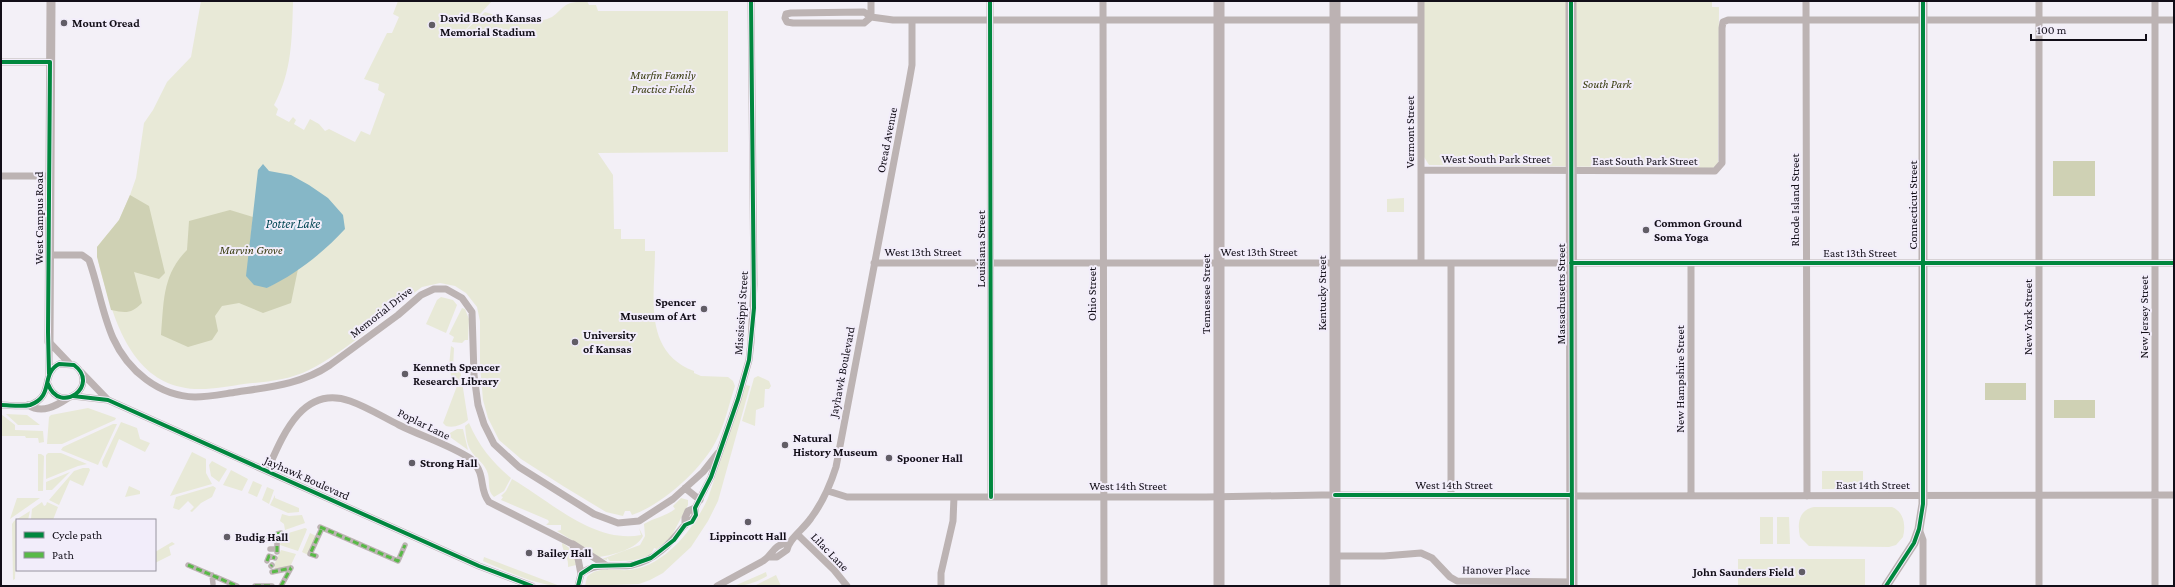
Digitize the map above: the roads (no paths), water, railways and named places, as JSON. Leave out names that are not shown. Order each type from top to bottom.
[{"type":"main road","name":"Tennessee Street","points":[[1219,1],[1219,586]]},
{"type":"main road","name":"Kentucky Street","points":[[1335,1],[1335,586]]},
{"type":"main road","name":"Massachusetts Street","points":[[1571,1],[1572,584]]},
{"type":"street","name":"West Campus Road","points":[[50,1],[50,374]]},
{"type":"street","name":"Mississippi Street","points":[[581,574],[593,566],[631,565],[651,558],[674,540],[685,525],[692,522],[696,515],[695,508],[711,477],[718,453],[726,436],[749,360],[753,327],[754,284],[751,1]]},
{"type":"street","points":[[871,1],[871,17],[864,23],[793,23],[787,22],[785,18],[786,14],[790,13],[864,12],[871,17],[912,20],[1421,20]]},
{"type":"street","name":"Louisiana Street","points":[[990,1],[991,497]]},
{"type":"street","name":"Ohio Street","points":[[1103,1],[1104,586]]},
{"type":"street","name":"Vermont Street","points":[[1421,1],[1421,263]]},
{"type":"street","name":"Rhode Island Street","points":[[1806,1],[1807,496]]},
{"type":"street","name":"Connecticut Street","points":[[1923,1],[1923,495],[1919,529],[1923,540],[1923,586]]},
{"type":"street","name":"New York Street","points":[[2039,1],[2039,586]]},
{"type":"street","name":"New Jersey Street","points":[[2155,1],[2155,586]]},
{"type":"street","name":"Oread Avenue","points":[[874,263],[912,65],[912,20]]},
{"type":"street","points":[[1806,20],[2174,20]]},
{"type":"street","name":"East South Park Street","points":[[1571,170],[1709,172],[1719,168],[1722,163],[1722,28],[1725,21],[1806,20]]},
{"type":"street","points":[[1,62],[50,62]]},
{"type":"street","name":"West South Park Street","points":[[1421,170],[1571,170]]},
{"type":"street","points":[[1,176],[49,176]]},
{"type":"street","name":"Memorial Drive","points":[[49,255],[82,255],[88,258],[113,338],[131,365],[143,378],[151,384],[166,391],[185,396],[204,397],[270,388],[299,380],[320,372],[398,315],[421,295],[434,289],[452,291],[462,298],[472,312],[474,375],[479,409],[488,434],[508,458],[594,514],[618,523],[632,523],[650,516],[703,472],[718,453]]},
{"type":"street","name":"West 13th Street","points":[[874,263],[1571,263]]},
{"type":"street","name":"Jayhawk Boulevard","points":[[717,586],[769,557],[772,550],[781,544],[788,543],[811,518],[828,491],[836,467],[874,263]]},
{"type":"street","points":[[1451,263],[1451,495]]},
{"type":"street","name":"East 13th Street","points":[[1571,263],[2174,263]]},
{"type":"street","name":"New Hampshire Street","points":[[1691,263],[1691,496]]},
{"type":"street","points":[[28,405],[34,409],[47,409],[71,397],[81,388],[83,377],[81,372],[69,363],[49,342]]},
{"type":"street","points":[[1,405],[28,405],[42,398],[48,384],[50,374],[55,366],[69,363]]},
{"type":"street","name":"Jayhawk Boulevard","points":[[81,372],[108,400]]},
{"type":"street","points":[[48,384],[58,396],[71,397]]},
{"type":"street","name":"Jayhawk Boulevard","points":[[71,397],[108,400],[479,566],[532,586]]},
{"type":"street","name":"Poplar Lane","points":[[267,471],[286,428],[301,412],[311,404],[326,398],[350,401],[468,457],[481,472],[485,495],[492,505],[556,534],[607,566]]},
{"type":"street","points":[[685,488],[700,500]]},
{"type":"street","name":"West 14th Street","points":[[828,491],[848,497],[1335,495],[1572,496]]},
{"type":"street","name":"East 14th Street","points":[[1572,496],[2174,495]]},
{"type":"street","points":[[941,586],[941,573],[953,521],[954,497]]},
{"type":"street","points":[[316,556],[310,554],[316,547],[320,538],[321,527],[360,546],[398,561],[404,545]]},
{"type":"street","points":[[1886,586],[1909,552],[1919,529]]},
{"type":"street","name":"Lilac Lane","points":[[797,534],[834,570],[847,586]]},
{"type":"street","points":[[572,544],[577,553],[581,574],[578,586]]},
{"type":"street","points":[[255,586],[272,586],[273,553],[292,568],[281,586]]},
{"type":"street","name":"Hanover Place","points":[[1335,556],[1384,556],[1421,553],[1432,558],[1450,577],[1457,581],[1572,584]]},
{"type":"street","points":[[188,565],[237,586]]},
{"type":"street","points":[[212,575],[213,584]]},
{"type":"water","name":"Potter Lake","points":[[263,164],[269,171],[291,175],[328,198],[343,215],[345,229],[309,262],[267,288],[254,285],[246,276],[258,170]]},
{"type":"place","name":"Mount Oread","points":[[64,23]]},
{"type":"place","name":"David Booth Kansas Memorial Stadium","points":[[432,25]]},
{"type":"place","name":"Common Ground Soma Yoga","points":[[1646,230]]},
{"type":"place","name":"Spencer Museum of Art","points":[[704,309]]},
{"type":"place","name":"University of Kansas","points":[[575,342]]},
{"type":"place","name":"Kenneth Spencer Research Library","points":[[405,374]]},
{"type":"place","name":"Natural History Museum","points":[[785,445]]},
{"type":"place","name":"Spooner Hall","points":[[889,458]]},
{"type":"place","name":"Strong Hall","points":[[412,463]]},
{"type":"place","name":"Lippincott Hall","points":[[748,522]]},
{"type":"place","name":"Budig Hall","points":[[227,537]]},
{"type":"place","name":"Bailey Hall","points":[[529,553]]},
{"type":"place","name":"John Saunders Field","points":[[1802,572]]},
{"type":"park label","name":"Murfin Family Practice Fields","points":[[663,82]]},
{"type":"park label","name":"South Park","points":[[1607,84]]},
{"type":"park label","name":"Marvin Grove","points":[[251,250]]}]
